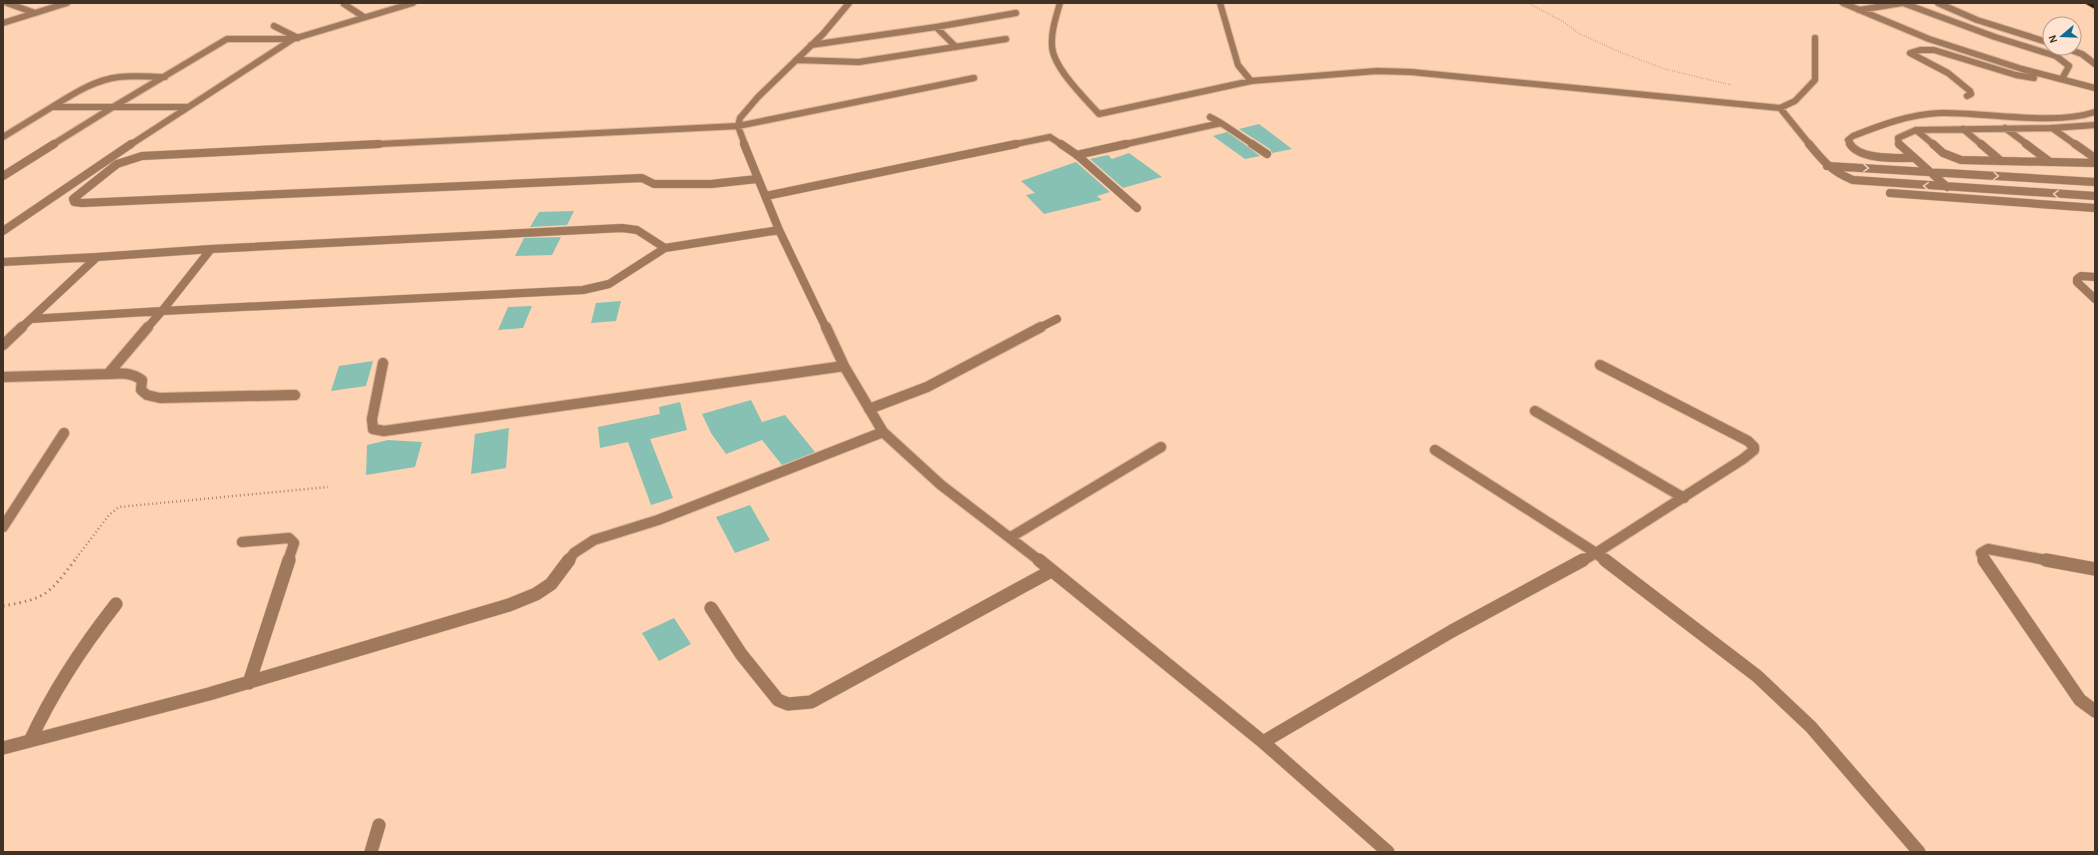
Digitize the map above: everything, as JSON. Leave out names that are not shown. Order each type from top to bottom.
[{"type":"highway","points":[[2088,3],[2095,7]]},
{"type":"street","points":[[7,3],[35,13]]},
{"type":"street","points":[[3,23],[67,3]]},
{"type":"street","points":[[3,231],[186,107],[296,38],[413,3]]},
{"type":"street","points":[[848,3],[832,25],[758,97],[740,118],[738,126],[757,179],[766,196],[779,230],[844,366],[883,432],[941,485],[1011,537],[1263,742],[1388,852]]},
{"type":"street","points":[[1060,3],[1056,20],[1053,52],[1074,83],[1098,114],[1251,81],[1370,72],[1411,72],[1780,108],[1788,106],[1798,99],[1815,80],[1815,38]]},
{"type":"street","points":[[1220,3],[1231,38],[1234,58],[1240,71],[1251,81]]},
{"type":"street","points":[[1843,3],[1929,39],[2046,75],[2094,86]]},
{"type":"street","points":[[1859,10],[1902,3],[1995,37],[2044,52],[2065,61],[2069,66],[2062,79]]},
{"type":"street","points":[[1938,3],[2014,32],[2042,41]]},
{"type":"street","points":[[344,4],[364,17]]},
{"type":"street","points":[[812,45],[1016,13]]},
{"type":"street","points":[[274,26],[296,38]]},
{"type":"street","points":[[936,26],[956,47]]},
{"type":"street","points":[[1995,37],[2014,32]]},
{"type":"street","points":[[3,176],[113,107],[227,39],[296,38]]},
{"type":"street","points":[[796,60],[848,63],[1006,39]]},
{"type":"street","points":[[1967,96],[1971,94],[1970,91],[1948,73],[1910,53],[1920,50],[1934,50],[2021,76],[2037,78],[2046,75]]},
{"type":"street","points":[[2082,54],[2095,64]]},
{"type":"street","points":[[3,137],[72,95],[104,80],[117,77],[165,77]]},
{"type":"street","points":[[757,179],[711,184],[654,184],[642,178],[82,203],[74,202],[73,199],[117,164],[142,156],[738,126],[974,78]]},
{"type":"street","points":[[52,107],[186,107]]},
{"type":"street","points":[[1780,108],[1827,166],[1836,173],[1857,180],[2095,196]]},
{"type":"street","points":[[1914,158],[1872,156],[1855,149],[1849,144],[1848,140],[1853,136],[1900,119],[1921,114],[1942,113],[2027,117],[2070,116],[2095,112]]},
{"type":"street","points":[[1210,117],[1267,154]]},
{"type":"street","points":[[2027,117],[2043,128]]},
{"type":"street","points":[[1077,155],[1221,123]]},
{"type":"street","points":[[1947,187],[1901,148],[1898,143],[1898,138],[1916,130],[2052,128],[2094,125]]},
{"type":"street","points":[[2005,128],[2050,162]]},
{"type":"street","points":[[2052,128],[2095,158]]},
{"type":"street","points":[[1963,129],[2001,161]]},
{"type":"street","points":[[1916,130],[1948,156],[1961,160],[2095,163]]},
{"type":"street","points":[[766,196],[1050,137],[1077,155],[1137,208]]},
{"type":"street","points":[[1827,166],[2095,182]]},
{"type":"street","points":[[1890,193],[2095,208]]},
{"type":"street","points":[[3,262],[211,249],[622,228],[637,230],[665,248]]},
{"type":"street","points":[[31,319],[583,290],[609,284],[665,248],[779,230]]},
{"type":"street","points":[[108,374],[162,311],[211,249]]},
{"type":"street","points":[[3,345],[97,257]]},
{"type":"street","points":[[2095,277],[2080,276],[2077,279],[2077,282],[2095,299]]},
{"type":"street","points":[[869,409],[927,387],[1057,319]]},
{"type":"street","points":[[383,363],[372,419],[373,429],[384,431],[844,366]]},
{"type":"street","points":[[1263,742],[1452,632],[1596,553],[1684,498],[1743,459],[1754,450],[1754,447],[1748,441],[1600,365]]},
{"type":"street","points":[[3,376],[108,374],[136,375],[142,380],[141,390],[147,396],[160,398],[295,395]]},
{"type":"street","points":[[1534,411],[1684,498]]},
{"type":"street","points":[[3,748],[249,683],[509,605],[536,594],[550,584],[574,552],[594,540],[658,520],[883,432]]},
{"type":"street","points":[[3,526],[64,433]]},
{"type":"street","points":[[1011,537],[1161,447]]},
{"type":"street","points":[[1435,450],[1596,553],[1757,676],[1811,727],[1919,852]]},
{"type":"street","points":[[242,542],[289,538],[294,543],[249,683]]},
{"type":"street","points":[[2095,569],[1988,549],[1981,553],[1984,560],[2080,700],[2095,711]]},
{"type":"street","points":[[711,608],[741,654],[778,700],[788,704],[798,704],[811,702],[1051,570]]},
{"type":"street","points":[[30,741],[42,715],[98,627],[116,604]]},
{"type":"street","points":[[370,852],[379,825]]},
{"type":"path","points":[[1528,3],[1564,22],[1571,29],[1580,34],[1622,53],[1665,69],[1709,78]]},
{"type":"path","points":[[3,606],[32,600],[51,591],[109,515],[119,507],[228,498],[328,487]]},
{"type":"building","points":[[1259,124],[1292,149],[1272,153],[1270,149],[1239,129]]},
{"type":"building","points":[[1227,132],[1260,156],[1245,159],[1213,136]]},
{"type":"building","points":[[1129,153],[1162,177],[1123,188],[1090,159],[1108,155],[1112,159]]},
{"type":"building","points":[[1076,162],[1110,192],[1097,196],[1102,200],[1044,214],[1026,195],[1035,193],[1021,181]]},
{"type":"building","points":[[574,211],[567,225],[530,227],[539,212]]},
{"type":"building","points":[[561,237],[552,255],[515,256],[524,238]]},
{"type":"building","points":[[621,301],[616,321],[591,323],[596,303]]},
{"type":"building","points":[[532,306],[523,328],[498,330],[508,307]]},
{"type":"building","points":[[373,361],[366,386],[331,391],[339,366]]},
{"type":"building","points":[[751,400],[762,422],[785,415],[815,452],[782,465],[762,440],[726,454],[711,433],[702,414]]},
{"type":"building","points":[[680,402],[687,430],[650,439],[673,498],[651,505],[628,442],[600,448],[598,427],[660,414],[659,407]]},
{"type":"building","points":[[509,428],[506,468],[471,474],[475,434]]},
{"type":"building","points":[[388,440],[422,442],[415,467],[366,475],[367,445]]},
{"type":"building","points":[[750,505],[770,540],[735,553],[716,517]]},
{"type":"building","points":[[674,618],[691,644],[659,661],[642,633]]}]
